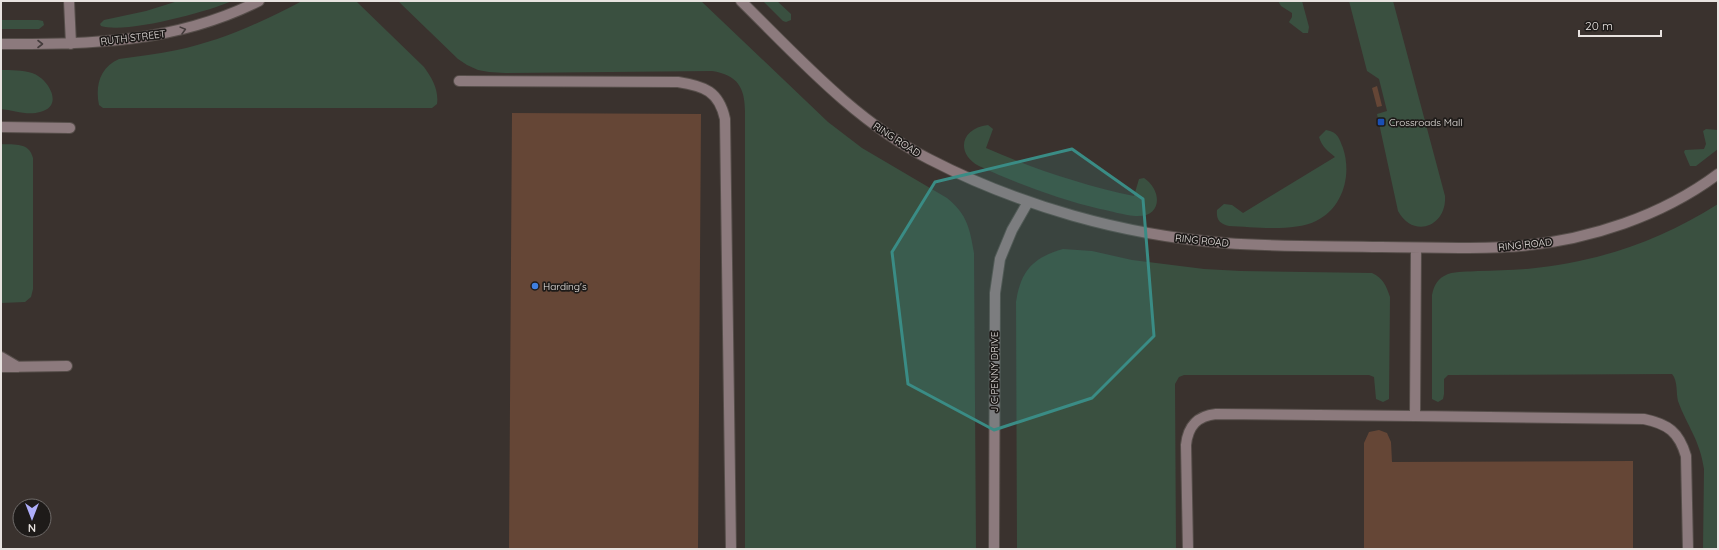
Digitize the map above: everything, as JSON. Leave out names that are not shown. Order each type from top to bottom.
[{"type":"street","points":[[69,1],[71,44]]},
{"type":"street","name":"RUTH STREET","points":[[1,44],[71,44],[132,39],[169,33],[217,19],[259,1]]},
{"type":"street","name":"RING ROAD","points":[[741,1],[842,99],[882,129],[920,154],[952,171],[1028,202],[1098,222],[1185,238],[1268,245],[1416,248],[1518,246],[1576,237],[1642,216],[1686,196],[1718,174]]},
{"type":"street","points":[[459,81],[678,82],[692,84],[706,89],[716,96],[723,107],[725,119],[730,549]]},
{"type":"street","points":[[1,127],[70,128]]},
{"type":"street","name":"J C PENNY DRIVE","points":[[994,549],[995,293],[1000,259],[1012,230],[1028,202]]},
{"type":"street","points":[[1414,416],[1416,248]]},
{"type":"street","points":[[1,357],[18,367]]},
{"type":"street","points":[[1,367],[67,366]]},
{"type":"street","points":[[1188,549],[1186,445],[1188,434],[1192,425],[1199,418],[1208,414],[1644,419],[1659,422],[1672,430],[1682,443],[1686,456],[1688,549]]},
{"type":"highlighted area","points":[[1072,149],[1143,199],[1154,336],[1092,398],[994,430],[908,384],[892,252],[935,182]]},
{"type":"green space","points":[[178,1],[232,1],[204,11],[147,25],[113,28],[101,26],[100,24],[104,20],[146,11]]},
{"type":"green space","points":[[302,1],[357,2],[424,67],[434,84],[437,94],[437,104],[432,108],[103,108],[99,105],[98,91],[100,78],[107,67],[113,62],[119,59],[170,51],[209,42],[272,16]]},
{"type":"green space","points":[[398,1],[701,1],[828,122],[862,148],[947,198],[954,204],[963,216],[969,229],[974,253],[976,549],[745,549],[745,104],[744,96],[734,79],[712,71],[505,73],[478,70],[458,59]]},
{"type":"green space","points":[[763,1],[777,1],[791,14],[791,20],[786,22],[783,21]]},
{"type":"green space","points":[[1278,1],[1302,1],[1309,27],[1308,33],[1303,33],[1289,22],[1292,17],[1292,13],[1281,6]]},
{"type":"green space","points":[[1349,1],[1393,1],[1445,196],[1444,207],[1441,215],[1435,222],[1428,226],[1420,227],[1412,225],[1404,220],[1398,211],[1377,114],[1387,111],[1379,79],[1367,71]]},
{"type":"green space","points":[[1,20],[38,20],[43,21],[44,25],[39,29],[1,29]]},
{"type":"green space","points":[[1,70],[24,71],[32,73],[44,80],[53,98],[52,104],[47,109],[35,113],[1,109]]},
{"type":"green space","points":[[988,125],[993,129],[986,148],[1058,176],[1134,196],[1139,179],[1144,178],[1150,183],[1157,196],[1155,208],[1150,213],[1135,216],[1100,209],[1069,201],[1038,190],[979,166],[971,161],[966,155],[964,142],[972,131],[979,127]]},
{"type":"green space","points":[[1706,129],[1718,130],[1718,149],[1696,166],[1690,166],[1684,152],[1685,150],[1704,149],[1706,144],[1703,131]]},
{"type":"green space","points":[[1326,130],[1336,134],[1343,148],[1346,158],[1346,180],[1339,199],[1333,208],[1325,215],[1316,221],[1307,224],[1285,228],[1229,226],[1219,221],[1217,210],[1224,204],[1232,205],[1243,213],[1335,157],[1324,146],[1319,137]]},
{"type":"green space","points":[[1,144],[21,145],[28,149],[33,158],[33,289],[31,297],[25,302],[1,303]]},
{"type":"green space","points":[[1718,204],[1718,549],[1703,549],[1704,469],[1700,450],[1678,401],[1676,384],[1672,374],[1448,375],[1444,379],[1443,399],[1438,402],[1432,399],[1432,295],[1435,285],[1439,280],[1451,273],[1527,269],[1553,266],[1602,255],[1626,248],[1673,229]]},
{"type":"green space","points":[[1063,249],[1092,251],[1132,260],[1204,269],[1372,273],[1384,282],[1390,297],[1389,399],[1383,402],[1376,399],[1374,377],[1369,375],[1184,375],[1179,377],[1175,384],[1176,549],[1017,549],[1016,302],[1021,282],[1030,267],[1043,257]]},
{"type":"building","points":[[1377,86],[1382,106],[1377,107],[1372,88]]},
{"type":"building","points":[[512,113],[701,114],[698,549],[509,549]]},
{"type":"building","points":[[1379,430],[1387,433],[1391,442],[1392,462],[1633,461],[1633,549],[1364,549],[1364,443],[1369,432]]},
{"type":"place","name":"Crossroads Mall","points":[[1381,122]]},
{"type":"place","name":"Harding's","points":[[535,286]]}]
